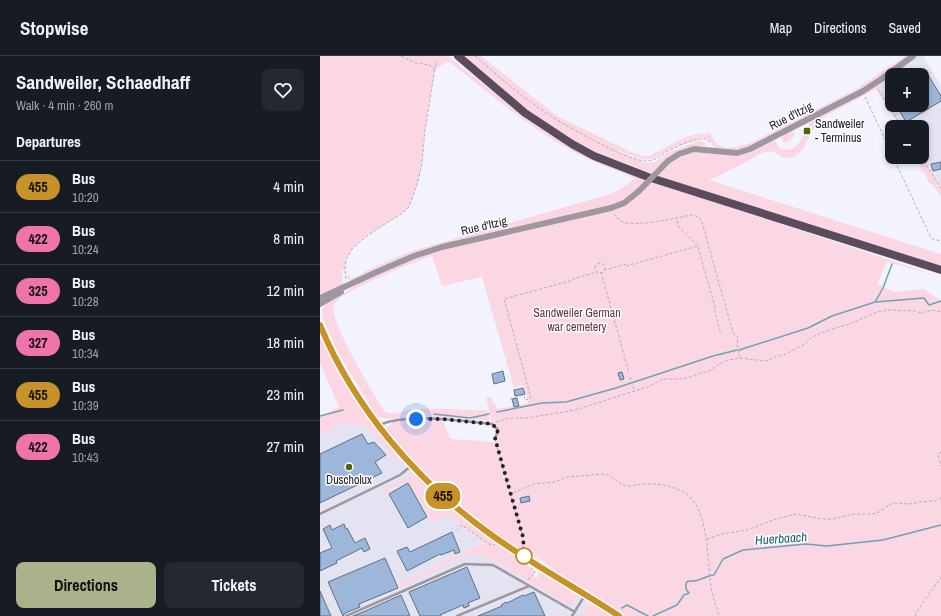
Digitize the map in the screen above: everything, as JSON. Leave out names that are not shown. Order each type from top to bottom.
[{"type":"main road","points":[[458,56],[520,110],[572,144],[594,156],[648,177],[941,270]]},
{"type":"main road","points":[[320,325],[349,381],[378,426],[438,492],[464,514],[521,554],[619,616]]},
{"type":"street","name":"Rue d'Itzig","points":[[320,297],[414,256],[442,247],[611,208],[624,203],[639,191],[668,161],[679,154],[698,149],[737,152],[750,149],[863,91],[913,56]]},
{"type":"street","name":"Rue d'Itzig","points":[[320,304],[379,271]]},
{"type":"lane","points":[[378,426],[386,422],[407,419],[441,419],[492,424],[498,430],[495,439]]},
{"type":"lane","points":[[320,514],[400,475],[412,465]]},
{"type":"lane","points":[[346,616],[465,564],[493,565],[574,612]]},
{"type":"lane","points":[[457,616],[530,586]]},
{"type":"lane","points":[[572,616],[586,594]]},
{"type":"path","points":[[401,56],[416,63],[430,65],[435,70]]},
{"type":"path","points":[[475,56],[521,95],[545,112],[582,135],[616,151],[643,161],[650,161],[688,142],[705,138],[708,139],[711,150]]},
{"type":"path","points":[[346,286],[345,264],[352,249],[368,235],[404,212],[409,206],[417,185],[422,163],[425,130],[436,61]]},
{"type":"path","points":[[874,84],[897,120]]},
{"type":"path","points":[[863,91],[885,139]]},
{"type":"path","points":[[896,164],[930,236],[941,241]]},
{"type":"path","points":[[926,164],[941,188]]},
{"type":"path","points":[[611,208],[613,213],[620,220],[630,224],[692,215],[698,217],[702,222],[733,333],[738,337],[737,344],[741,358]]},
{"type":"path","points":[[676,218],[679,228],[698,246],[721,334]]},
{"type":"path","points":[[510,398],[524,395],[525,400],[531,398],[504,299],[573,280],[573,278],[601,272],[626,264],[626,266],[698,246]]},
{"type":"path","points":[[597,272],[595,267],[598,263],[604,265],[604,270]]},
{"type":"path","points":[[601,272],[629,373]]},
{"type":"path","points":[[492,424],[510,418],[527,418],[575,410],[650,386],[663,379],[683,379],[711,370],[721,363],[729,360],[741,358],[764,361],[769,360],[786,354],[805,344],[812,338],[829,330],[850,324],[877,312],[888,310],[916,311],[921,313],[932,310],[941,312]]},
{"type":"path","points":[[630,377],[634,391]]},
{"type":"path","points":[[495,439],[523,537],[524,550],[521,554]]},
{"type":"path","points":[[941,452],[938,454],[941,466]]},
{"type":"path","points":[[510,494],[534,484],[554,482],[568,477],[604,474],[610,475],[624,485],[649,484],[677,489],[693,499],[701,516],[706,539],[712,593],[719,616]]},
{"type":"path","points":[[706,539],[722,534],[747,530],[773,520],[796,514],[822,519],[832,519],[854,514],[872,514],[879,512],[888,505],[907,505],[918,502],[935,501],[941,498],[941,495]]},
{"type":"path","points":[[457,531],[462,525],[489,544],[496,545]]},
{"type":"path","points":[[526,584],[528,578],[535,572],[530,567]]},
{"type":"path","points":[[915,616],[941,577]]},
{"type":"shaded area","points":[[913,56],[923,56],[941,86],[941,186],[927,164],[929,164],[929,120],[899,120],[894,112],[929,112],[929,68],[897,68]]},
{"type":"shaded area","points":[[885,76],[885,98],[876,83]]},
{"type":"shaded area","points":[[347,422],[365,426],[397,461],[396,447],[421,475],[412,475],[384,495],[407,481],[426,514],[428,513],[433,523],[449,516],[484,543],[396,584],[398,587],[462,557],[485,555],[572,606],[576,600],[570,584],[595,600],[579,616],[320,616],[320,435]]},
{"type":"green space","name":"Sandweiler German war cemetery","points":[[320,56],[448,56],[534,125],[592,158],[639,177],[941,277],[887,262],[877,284],[894,292],[924,289],[941,301],[941,616],[624,616],[521,547],[519,549],[457,505],[425,474],[386,430],[387,427],[392,424],[392,421],[407,419],[441,419],[451,439],[496,442],[495,439],[498,430],[492,424],[486,398],[490,397],[498,409],[528,403],[523,385],[514,388],[482,277],[442,286],[432,256],[378,278],[348,293],[334,305],[334,314],[345,342],[385,412],[396,413],[424,409],[487,410],[490,421],[439,417],[405,417],[391,419],[377,417],[337,351],[322,316],[322,309],[326,304],[375,273],[353,283],[348,279],[347,273],[351,279],[376,266],[412,251],[607,195],[622,188],[634,178],[583,157],[551,139],[506,107],[448,61],[435,70],[425,130],[422,163],[417,185],[409,207],[404,212],[368,235],[352,249],[346,260],[345,269],[342,271],[343,287],[320,294]]},
{"type":"green space","points":[[461,56],[481,56],[557,116],[631,152],[643,156],[649,156],[686,137],[697,134],[710,133],[717,144],[728,148],[748,144],[853,91],[885,69],[885,73],[872,82],[764,140],[741,149],[731,151],[713,147],[709,139],[703,137],[676,146],[656,157],[648,159],[639,158],[617,150],[616,151],[643,161],[644,163],[655,162],[669,152],[698,141],[705,142],[706,146],[683,150],[665,160],[653,172],[659,174],[677,159],[690,153],[705,152],[739,155],[751,152],[774,141],[778,147],[788,150],[792,149],[798,144],[805,132],[809,133],[811,129],[808,127],[809,123],[842,105],[876,83],[885,98],[885,103],[876,89],[818,120],[803,149],[797,155],[789,158],[781,157],[770,151],[762,153],[709,180],[941,254],[941,268],[675,182],[601,154],[568,138],[533,115]]},
{"type":"green space","points":[[905,56],[908,56],[891,68],[887,68]]},
{"type":"green space","points":[[891,112],[894,112],[899,120],[896,120]]},
{"type":"green space","points":[[792,131],[795,134],[793,138],[789,141],[783,142],[783,136]]},
{"type":"green space","points":[[919,164],[927,164],[941,186],[941,196],[929,182]]},
{"type":"green space","points":[[320,337],[340,377],[369,421],[397,454],[397,461],[365,426],[347,422],[320,435],[320,416],[339,407],[320,363]]},
{"type":"green space","points":[[412,475],[417,475],[460,515],[521,559],[535,572],[533,576],[537,578],[539,575],[538,572],[573,591],[576,600],[572,607],[485,555],[462,557],[398,588],[396,584],[484,543],[449,516],[433,523],[428,514],[426,514],[407,481],[383,495],[386,487]]},
{"type":"green space","points":[[592,603],[611,616],[579,616]]},
{"type":"building","points":[[929,76],[941,96],[941,101],[929,108]]},
{"type":"building","points":[[900,112],[923,112],[909,120],[905,120]]},
{"type":"building","points":[[941,162],[941,169],[933,171],[931,164]]},
{"type":"building","points":[[503,371],[505,381],[494,384],[492,374]]},
{"type":"building","points":[[622,372],[624,379],[620,380],[618,373]]},
{"type":"building","points":[[523,388],[525,394],[515,396],[514,390]]},
{"type":"building","points":[[517,398],[519,406],[514,407],[512,399]]},
{"type":"building","name":"Duscholux","points":[[362,434],[368,444],[374,442],[386,455],[375,462],[382,473],[320,503],[320,454]]},
{"type":"building","points":[[408,483],[427,517],[408,528],[389,494]]},
{"type":"building","points":[[529,496],[530,501],[521,503],[520,498]]},
{"type":"building","points":[[344,524],[355,543],[365,538],[370,549],[364,552],[362,548],[320,571],[320,553],[332,548],[323,529],[330,525],[332,530]]},
{"type":"building","points":[[452,532],[460,552],[455,554],[454,550],[441,555],[440,554],[407,571],[397,551],[407,547],[410,552]]},
{"type":"building","points":[[385,558],[398,588],[359,604],[360,607],[345,613],[343,616],[328,582]]},
{"type":"building","points":[[467,567],[480,598],[468,603],[469,606],[464,608],[463,605],[440,615],[441,616],[420,616],[409,592]]},
{"type":"building","points":[[320,591],[331,616],[320,616]]},
{"type":"building","points":[[534,592],[545,616],[478,616],[502,606],[501,605],[506,602],[507,603],[523,595],[524,596]]},
{"type":"building","points":[[401,595],[410,616],[353,616],[363,612]]},
{"type":"waterway","points":[[739,350],[808,328],[832,316],[875,302],[883,288],[892,264]]},
{"type":"waterway","points":[[875,302],[924,298],[929,305],[941,301]]},
{"type":"waterway","points":[[497,412],[542,403],[566,402],[616,388],[713,356],[737,350]]},
{"type":"waterway","points":[[320,416],[343,410]]},
{"type":"waterway","points":[[434,414],[470,418],[489,414]]},
{"type":"waterway","name":"Huerbaach","points":[[653,616],[677,605],[684,595],[689,593],[686,589],[686,583],[688,581],[695,581],[714,575],[723,559],[743,550],[806,544],[827,546],[883,540],[941,525]]},
{"type":"waterway","name":"Huerbaach","points":[[622,608],[627,605],[648,616]]},
{"type":"bus line","name":"455","points":[[320,325],[332,351],[349,381],[378,426],[438,492],[487,532],[619,616]]},
{"type":"place","name":"Sandweiler - Terminus","points":[[807,131]]},
{"type":"place","name":"Duscholux","points":[[349,467]]},
{"type":"route","points":[[416,419],[441,419],[492,424],[496,427],[498,430],[495,439],[523,537],[524,550],[521,554],[525,557],[524,556]]}]
